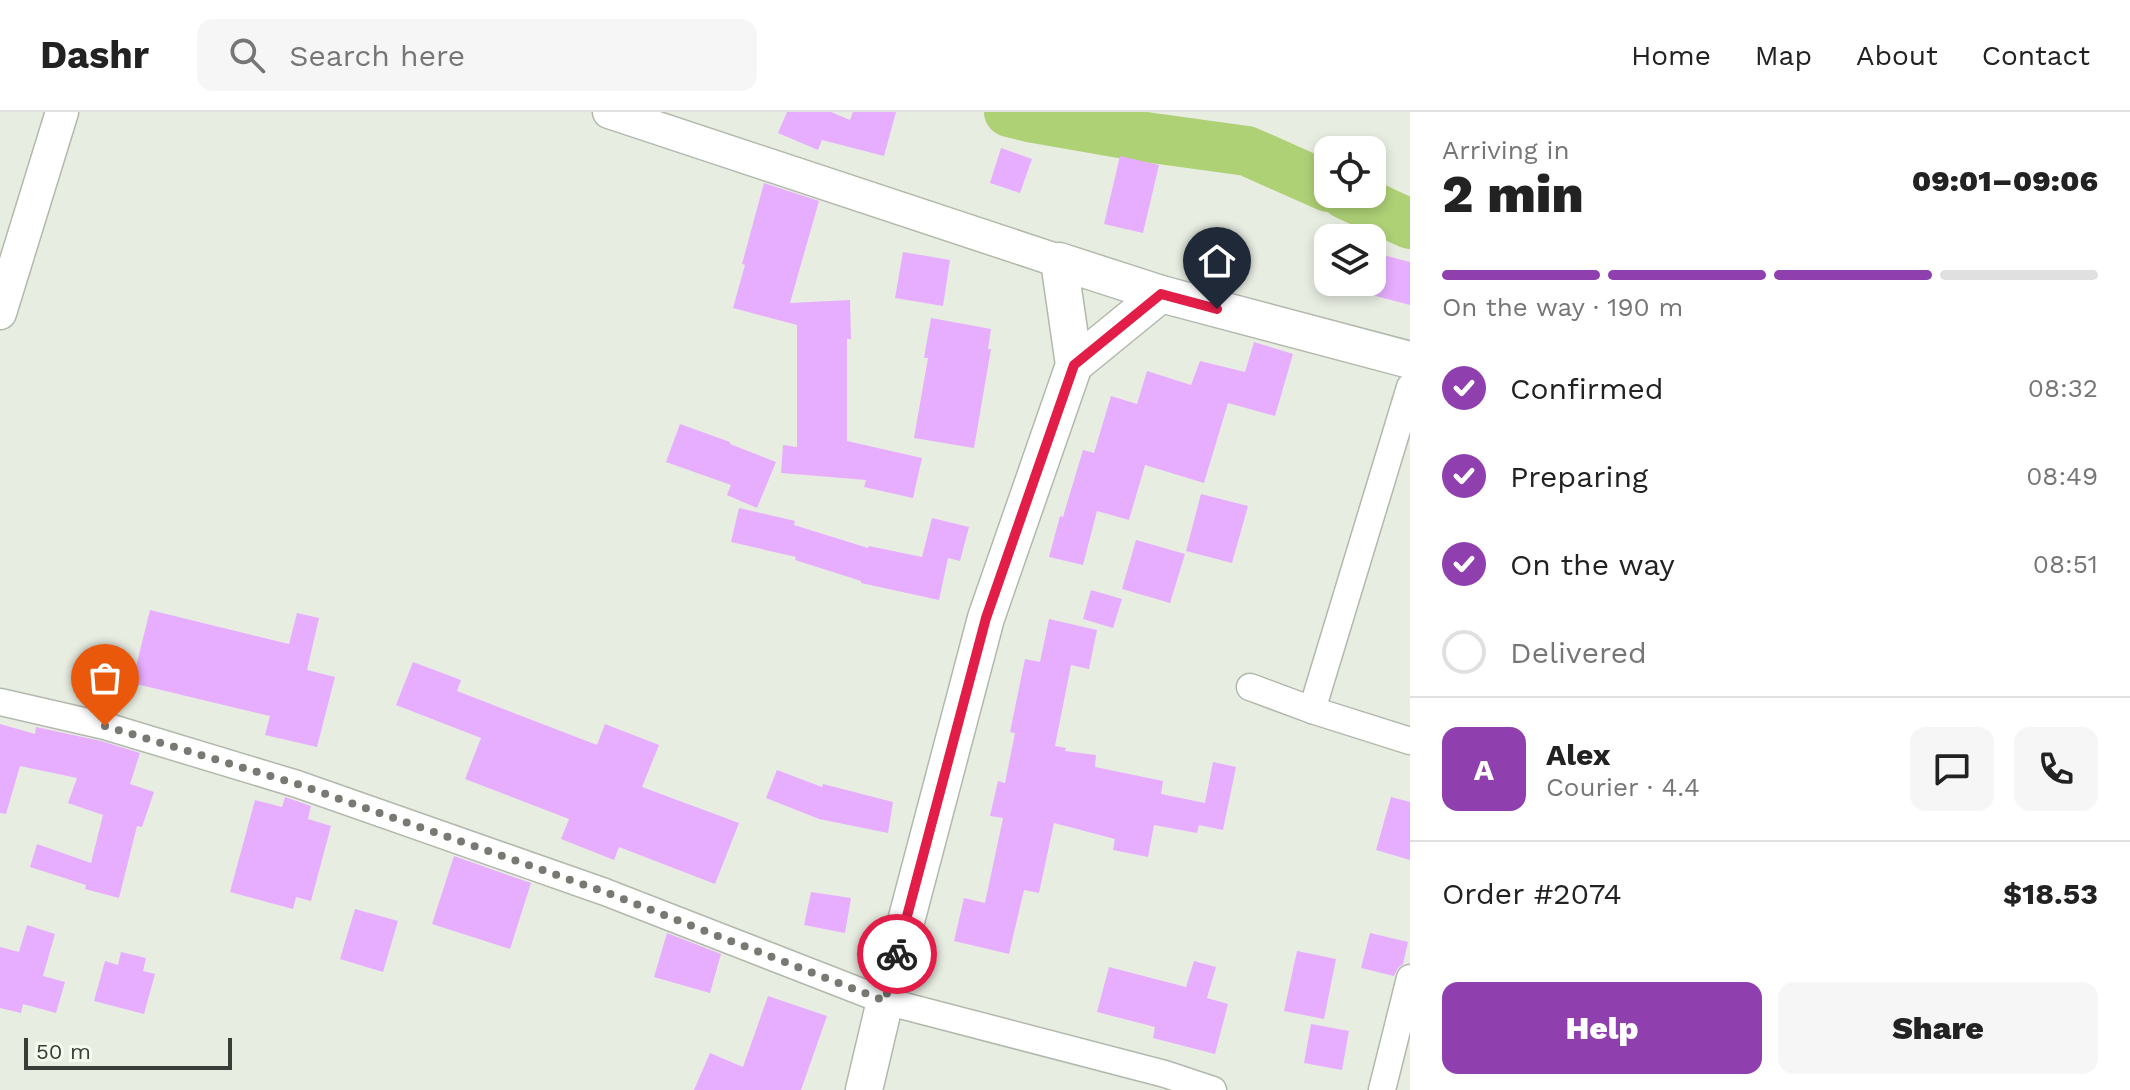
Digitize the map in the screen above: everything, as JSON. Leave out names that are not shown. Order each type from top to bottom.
[{"type":"main road","points":[[864,1090],[986,618],[1074,365],[1059,261],[1161,294],[1410,360]]},
{"type":"main road","points":[[1074,365],[1161,294]]},
{"type":"street","points":[[0,313],[62,112]]},
{"type":"street","points":[[609,112],[1059,261]]},
{"type":"street","points":[[1312,710],[1410,387]]},
{"type":"street","points":[[1250,687],[1410,741]]},
{"type":"street","points":[[0,702],[105,726],[297,784],[605,892],[885,1001],[1165,1074],[1213,1090]]},
{"type":"street","points":[[1382,1090],[1410,978]]},
{"type":"building","points":[[787,112],[831,112],[850,120],[853,112],[896,112],[884,156],[822,140],[818,150],[778,133]]},
{"type":"building","points":[[1001,148],[1032,159],[1020,193],[990,183]]},
{"type":"building","points":[[1120,156],[1159,165],[1143,233],[1104,224]]},
{"type":"building","points":[[764,183],[819,201],[790,303],[850,300],[847,441],[922,458],[913,498],[864,487],[866,480],[781,473],[783,445],[797,447],[797,325],[733,308]]},
{"type":"building","points":[[903,252],[950,260],[943,306],[895,298]]},
{"type":"building","points":[[1386,256],[1410,262],[1410,305],[1376,296],[1386,296]]},
{"type":"building","points":[[931,318],[991,329],[988,349],[991,349],[974,448],[914,438],[928,358],[924,358]]},
{"type":"building","points":[[1254,342],[1293,354],[1275,416],[1228,403],[1204,483],[1145,465],[1129,520],[1097,511],[1083,565],[1049,557],[1083,450],[1094,453],[1111,396],[1137,404],[1147,371],[1191,385],[1200,361],[1245,372]]},
{"type":"building","points":[[680,424],[776,462],[757,508],[727,495],[731,485],[666,462]]},
{"type":"building","points":[[1201,494],[1248,506],[1232,563],[1186,551]]},
{"type":"building","points":[[739,508],[795,521],[794,525],[868,548],[922,557],[932,518],[969,527],[960,561],[948,558],[939,600],[861,583],[795,560],[796,557],[731,542]]},
{"type":"building","points":[[1136,540],[1185,554],[1170,603],[1122,589]]},
{"type":"building","points":[[1091,590],[1122,599],[1113,628],[1083,619]]},
{"type":"building","points":[[150,610],[289,644],[297,613],[319,618],[307,670],[335,677],[317,747],[265,735],[270,716],[132,683]]},
{"type":"building","points":[[1049,619],[1097,630],[1089,669],[1071,665],[1055,746],[1066,748],[1065,751],[1096,755],[1095,767],[1163,781],[1161,794],[1205,803],[1213,762],[1236,767],[1223,830],[1199,825],[1197,833],[1154,825],[1148,857],[1113,850],[1115,839],[1054,823],[1039,893],[1024,890],[1009,954],[954,941],[964,898],[985,903],[1003,818],[990,816],[998,781],[1005,783],[1015,733],[1010,732],[1025,659],[1040,662]]},
{"type":"building","points":[[413,662],[461,680],[457,691],[597,745],[605,724],[659,745],[642,787],[739,823],[715,884],[619,847],[614,860],[561,839],[569,819],[465,779],[481,738],[396,705]]},
{"type":"building","points":[[0,724],[35,734],[36,727],[140,753],[130,784],[154,792],[142,827],[137,826],[119,898],[85,889],[86,885],[30,867],[37,844],[91,863],[103,815],[68,803],[77,778],[20,766],[6,814],[0,813]]},
{"type":"building","points":[[777,770],[822,787],[823,784],[893,802],[888,833],[819,819],[766,798]]},
{"type":"building","points":[[285,797],[311,806],[308,819],[331,826],[311,901],[296,897],[293,909],[230,892],[255,800],[282,807]]},
{"type":"building","points":[[1391,797],[1410,802],[1410,860],[1376,850]]},
{"type":"building","points":[[454,856],[531,883],[510,949],[432,924]]},
{"type":"building","points":[[811,892],[851,898],[845,933],[804,925]]},
{"type":"building","points":[[355,909],[398,921],[383,972],[340,959]]},
{"type":"building","points":[[27,925],[55,934],[43,976],[65,982],[56,1013],[23,1004],[21,1013],[0,1008],[0,947],[19,952]]},
{"type":"building","points":[[667,933],[721,954],[710,993],[654,977]]},
{"type":"building","points":[[1370,933],[1408,942],[1403,964],[1394,976],[1361,968]]},
{"type":"building","points":[[1297,951],[1336,959],[1324,1019],[1284,1011]]},
{"type":"building","points":[[121,952],[146,958],[143,971],[155,974],[144,1014],[94,1001],[105,961],[118,965]]},
{"type":"building","points":[[1194,961],[1216,967],[1207,998],[1228,1004],[1215,1054],[1153,1038],[1155,1027],[1097,1012],[1109,967],[1186,987]]},
{"type":"building","points":[[768,996],[827,1016],[801,1090],[694,1090],[710,1053],[743,1067]]},
{"type":"building","points":[[1311,1024],[1349,1031],[1342,1070],[1304,1063]]},
{"type":"waterway","points":[[1009,112],[1138,136],[1247,151],[1314,181]]},
{"type":"waterway","points":[[1375,208],[1410,224]]},
{"type":"way so far","points":[[105,726],[297,784],[605,892],[885,1001],[897,954]]},
{"type":"route","points":[[897,954],[986,618],[1074,365],[1161,294],[1217,309]]}]
